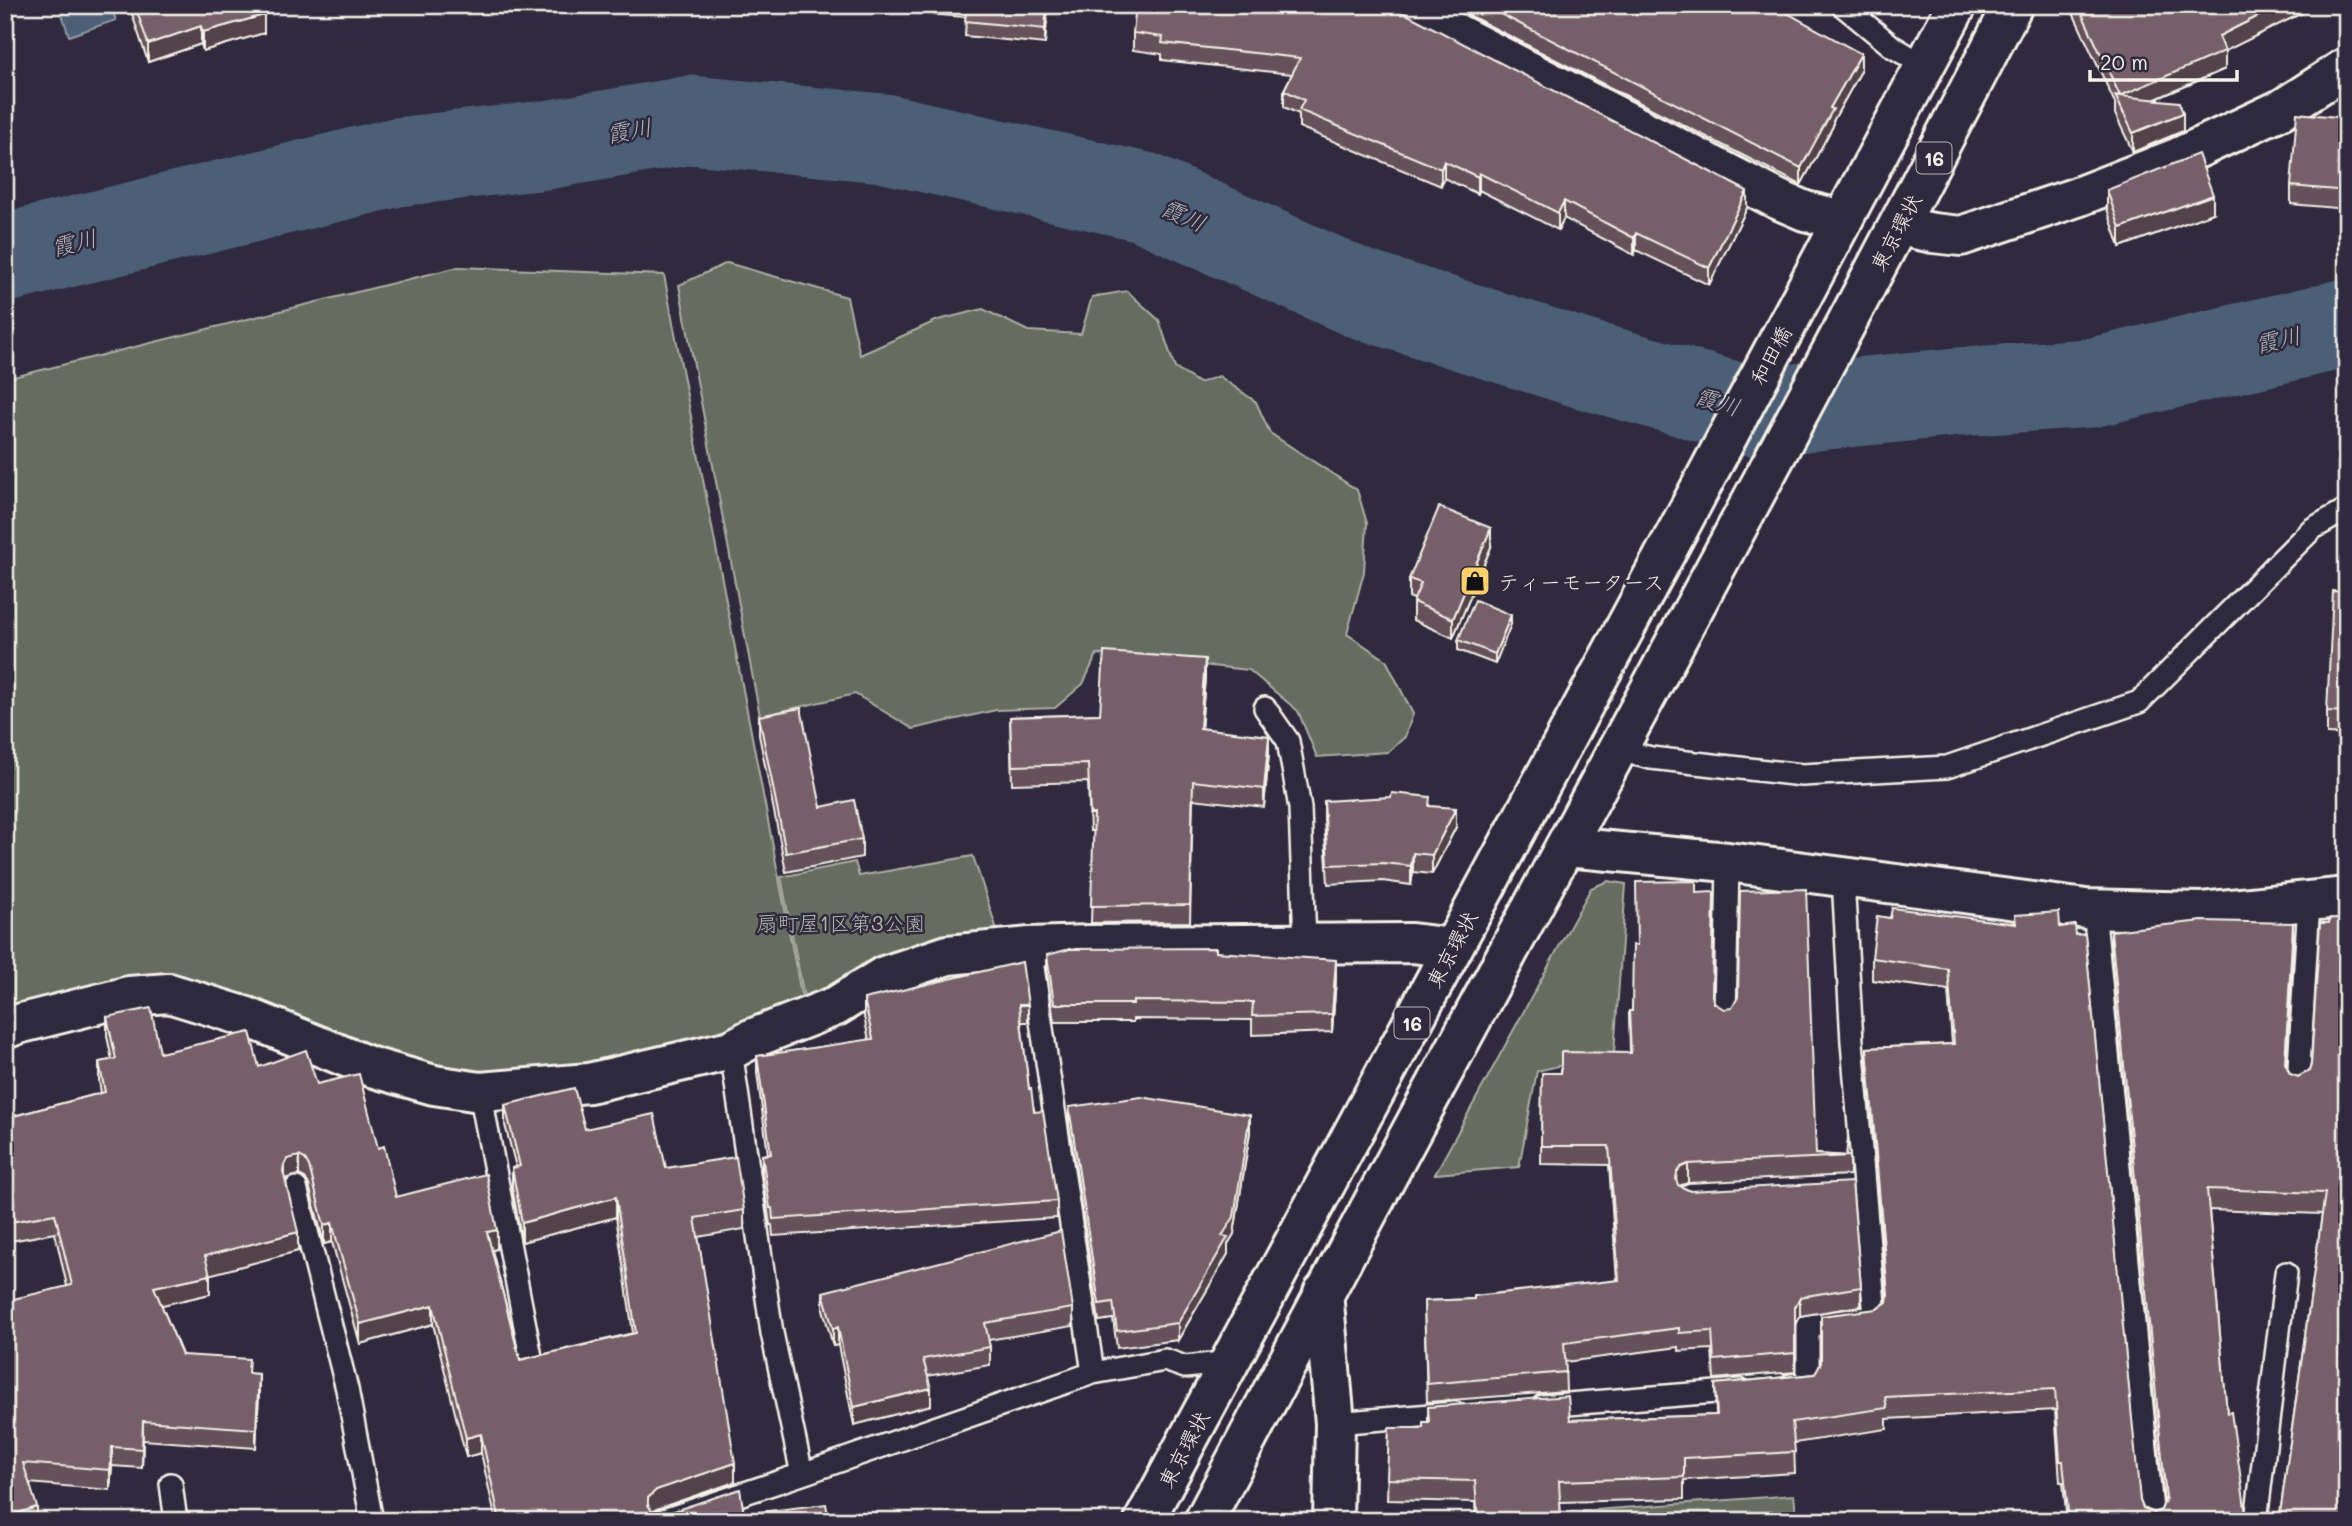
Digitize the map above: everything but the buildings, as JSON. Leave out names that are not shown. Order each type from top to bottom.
[{"type":"main road","points":[[1401,5],[1777,199],[1805,211],[1843,220]]},
{"type":"main road","name":"16","points":[[1843,220],[1957,5]]},
{"type":"main road","name":"東京環状","points":[[1618,750],[1900,226],[2013,5]]},
{"type":"main road","points":[[1900,226],[1961,236],[2077,197],[2177,158],[2282,109],[2347,67]]},
{"type":"main road","name":"和田橋","points":[[1680,526],[1843,220]]},
{"type":"main road","name":"東京環状","points":[[1144,1521],[1680,526]]},
{"type":"main road","name":"16","points":[[1204,1521],[1323,1293],[1618,750]]},
{"type":"main road","points":[[1566,847],[1728,862],[2094,909],[2202,912],[2347,897]]},
{"type":"main road","points":[[5,1029],[129,996],[169,993],[247,1017],[371,1067],[434,1085],[480,1092],[589,1083],[731,1050],[751,1039],[836,1006],[884,976],[948,955],[1030,947],[1305,942],[1412,943],[1452,948]]},
{"type":"main road","points":[[1323,1293],[1335,1423],[1333,1521]]},
{"type":"lane","points":[[1842,5],[1893,47],[1925,66]]},
{"type":"lane","points":[[1618,750],[1651,758],[1802,775],[1947,767],[2138,702],[2312,529],[2347,509]]},
{"type":"lane","points":[[1265,708],[1288,741],[1300,808],[1305,942]]},
{"type":"lane","points":[[1725,1015],[1728,862]]},
{"type":"lane","points":[[1516,1408],[1808,1384],[1808,1326],[1875,1317],[1857,1187],[1843,878]]},
{"type":"lane","points":[[2298,1085],[2309,901]]},
{"type":"lane","points":[[2094,909],[2153,1521]]},
{"type":"lane","points":[[1030,947],[1093,1373]]},
{"type":"lane","points":[[731,1050],[772,1333],[802,1474]]},
{"type":"lane","points":[[480,1092],[531,1357]]},
{"type":"lane","points":[[296,1188],[347,1389],[372,1521]]},
{"type":"lane","points":[[2256,1521],[2286,1273]]},
{"type":"lane","points":[[661,1521],[1093,1373],[1165,1360],[1185,1367],[1230,1362]]},
{"type":"lane","points":[[1335,1423],[1474,1412]]},
{"type":"lane","points":[[171,1484],[176,1521]]},
{"type":"green space","points":[[727,263],[847,297],[860,355],[938,320],[983,309],[1028,331],[1081,334],[1092,297],[1127,291],[1159,320],[1175,368],[1199,383],[1219,376],[1256,402],[1270,433],[1357,490],[1367,523],[1364,572],[1347,634],[1386,660],[1413,714],[1405,737],[1388,752],[1317,757],[1298,711],[1249,670],[1097,654],[1083,684],[1055,708],[996,710],[913,729],[855,694],[760,716],[679,285]]},
{"type":"green space","points":[[458,267],[664,275],[802,999],[710,1037],[527,1079],[424,1067],[178,976],[157,974],[113,980],[5,1013],[5,379]]},
{"type":"green space","name":"扇町屋1区第3公園","points":[[973,856],[997,930],[887,955],[829,987],[804,997],[781,877],[855,862],[859,876]]},
{"type":"green space","points":[[1608,881],[1626,884],[1614,1053],[1537,1071],[1519,1167],[1435,1174],[1591,888]]},
{"type":"green space","points":[[1794,1495],[1797,1521],[1583,1521],[1583,1511]]},
{"type":"water","points":[[59,5],[110,5],[116,20],[69,36]]},
{"type":"waterway","name":"霞川","points":[[5,258],[397,162],[546,145],[691,120],[883,138],[1144,197],[1358,293],[1587,365],[1755,412],[1958,392],[2090,383],[2347,323]]},
{"type":"place","name":"ティーモータース","points":[[1475,581]]}]
